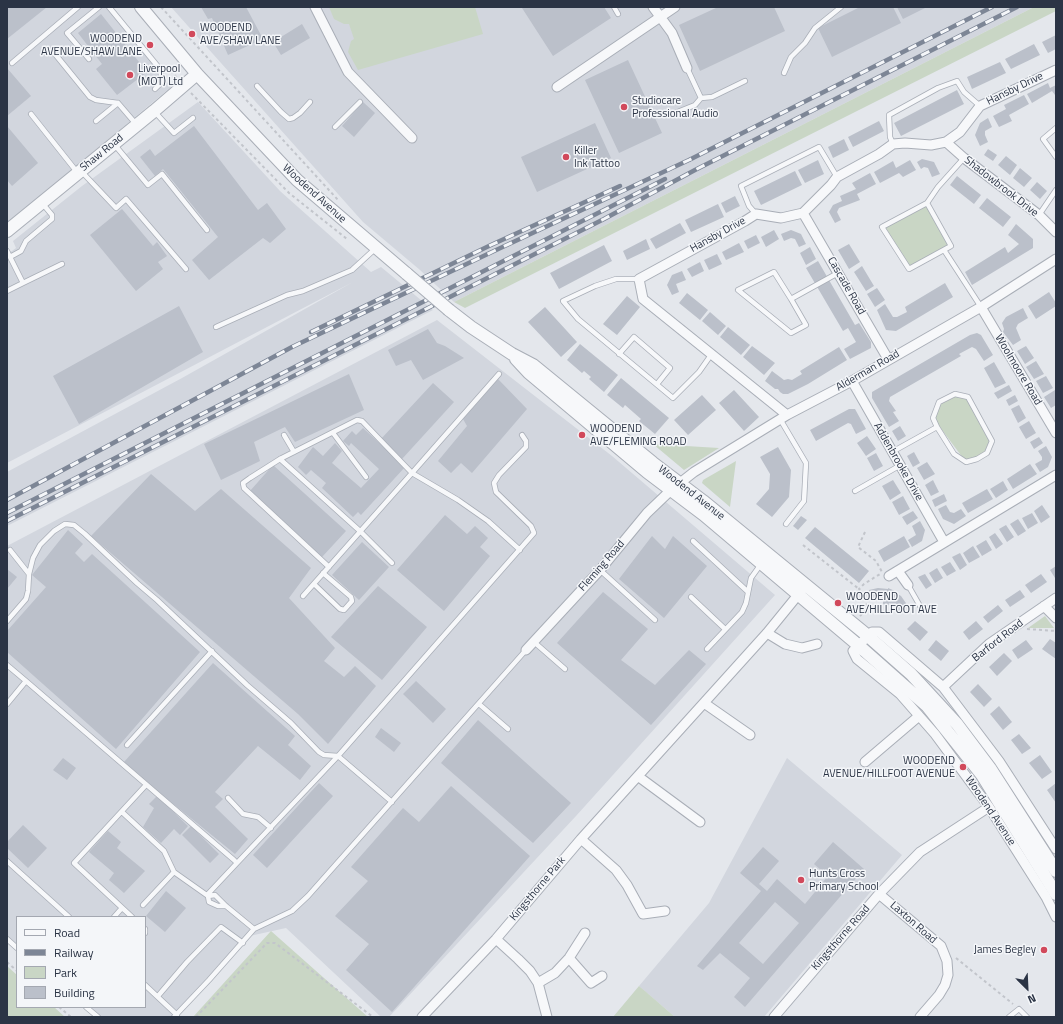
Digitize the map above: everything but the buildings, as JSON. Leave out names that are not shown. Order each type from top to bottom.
[{"type":"street","name":"Woodend Avenue","points":[[141,7],[197,74],[297,180],[449,310],[471,327],[512,354],[529,373],[647,472],[675,486],[801,590],[858,645],[926,706],[982,775],[1056,894]]},
{"type":"street","points":[[315,7],[348,72],[412,138]]},
{"type":"street","points":[[653,7],[672,33],[687,68]]},
{"type":"street","points":[[557,87],[675,7]]},
{"type":"street","name":"Hansby Drive","points":[[946,142],[960,132],[980,106],[1056,70]]},
{"type":"street","name":"Shaw Road","points":[[7,231],[197,74]]},
{"type":"street","points":[[803,213],[837,177],[879,154],[893,144],[905,143],[931,145],[946,142]]},
{"type":"street","name":"Shadowbrook Drive","points":[[946,142],[964,158],[1039,215],[1056,232]]},
{"type":"street","name":"Hansby Drive","points":[[638,278],[756,214],[780,218],[803,213]]},
{"type":"street","name":"Cascade Road","points":[[803,213],[888,359]]},
{"type":"street","name":"Alderman Road","points":[[675,486],[694,472],[783,417],[852,381],[981,307],[1056,259]]},
{"type":"street","points":[[638,278],[643,299],[783,417]]},
{"type":"street","name":"Woolmoore Road","points":[[981,307],[1056,433]]},
{"type":"street","name":"Addenbrooke Drive","points":[[852,381],[899,466],[944,542]]},
{"type":"street","points":[[886,575],[898,570],[1056,475]]},
{"type":"street","name":"Woodend Avenue","points":[[675,486],[704,515],[761,564],[853,624],[911,674],[957,724],[990,768],[1056,871]]},
{"type":"street","name":"Fleming Road","points":[[526,650],[600,570],[647,513],[675,486]]},
{"type":"street","points":[[898,570],[908,585]]},
{"type":"street","name":"Kingsthorne Park","points":[[422,1017],[496,939],[581,839],[767,633],[801,590]]},
{"type":"street","name":"Barford Road","points":[[943,687],[989,644],[1056,598]]},
{"type":"street","points":[[1044,606],[1056,618]]},
{"type":"street","points":[[858,645],[872,632],[879,632],[943,687],[1000,760],[1056,849]]},
{"type":"street","points":[[767,633],[785,644],[802,648],[817,644]]},
{"type":"street","name":"Woodend Avenue","points":[[858,645],[853,652],[857,659],[900,694],[936,734],[989,807],[1046,897],[1056,917]]},
{"type":"street","points":[[704,703],[750,735]]},
{"type":"street","points":[[865,762],[919,716]]},
{"type":"street","points":[[639,776],[700,822]]},
{"type":"street","name":"Kingsthorne Road","points":[[774,1017],[879,894],[920,852],[989,807]]},
{"type":"street","points":[[581,839],[616,870],[627,885],[643,914],[665,911]]},
{"type":"street","name":"Laxton Road","points":[[879,894],[941,946],[947,961],[948,975],[946,985],[920,1017]]},
{"type":"street","points":[[538,983],[555,973],[569,958],[584,933]]},
{"type":"street","points":[[496,939],[530,971],[538,983],[546,1017]]},
{"type":"street","points":[[569,958],[591,983],[602,976]]},
{"type":"lane","points":[[12,64],[78,7]]},
{"type":"lane","points":[[89,59],[67,33],[99,7]]},
{"type":"lane","points":[[110,7],[160,69],[162,82],[155,89]]},
{"type":"lane","points":[[614,7],[618,14]]},
{"type":"lane","points":[[784,73],[792,57],[805,43],[815,28],[841,7]]},
{"type":"lane","points":[[55,54],[90,97],[96,100],[118,104],[137,125]]},
{"type":"lane","points":[[687,68],[701,98]]},
{"type":"lane","points":[[670,115],[695,105],[701,98],[712,97],[745,81]]},
{"type":"lane","points":[[893,144],[890,137],[889,115],[938,88],[958,81],[964,92],[980,106]]},
{"type":"lane","points":[[256,86],[289,119],[293,118],[310,102]]},
{"type":"lane","points":[[335,127],[360,102]]},
{"type":"lane","points":[[96,121],[118,104]]},
{"type":"lane","points":[[154,111],[174,133],[192,118]]},
{"type":"lane","points":[[31,114],[80,172],[116,208],[126,199],[186,269]]},
{"type":"lane","points":[[1056,128],[1043,139],[1056,157]]},
{"type":"lane","points":[[114,144],[148,185],[162,174],[207,230]]},
{"type":"lane","points":[[756,214],[749,206],[741,186],[819,147],[837,177]]},
{"type":"lane","points":[[927,203],[951,246],[909,269],[882,227],[927,203],[938,187],[964,158]]},
{"type":"lane","points":[[1039,215],[1056,190]]},
{"type":"lane","points":[[10,257],[21,251],[26,241],[52,219],[52,215],[42,203]]},
{"type":"lane","points":[[216,327],[287,295],[304,291],[352,270],[376,248]]},
{"type":"lane","points":[[944,250],[981,307]]},
{"type":"lane","points":[[7,251],[24,283]]},
{"type":"lane","points":[[7,292],[62,264]]},
{"type":"lane","points":[[774,272],[791,299],[806,325],[790,333],[738,290],[774,272]]},
{"type":"lane","points":[[791,299],[838,273]]},
{"type":"lane","points":[[638,278],[616,279],[595,286],[563,301],[578,319],[673,398],[699,372],[711,355]]},
{"type":"lane","points":[[619,354],[634,337],[670,368],[657,384]]},
{"type":"lane","points":[[303,596],[499,374]]},
{"type":"lane","points":[[955,394],[968,397],[992,441],[987,452],[977,459],[966,462],[954,454],[937,427],[933,418],[939,402],[955,394]]},
{"type":"lane","points":[[783,417],[806,463],[804,502],[786,524]]},
{"type":"lane","points":[[329,567],[244,488],[243,483],[280,459],[357,420],[362,421],[412,473],[458,500],[488,521],[520,550]]},
{"type":"lane","points":[[892,452],[937,427]]},
{"type":"lane","points":[[333,433],[366,477]]},
{"type":"lane","points":[[284,435],[294,452]]},
{"type":"lane","points":[[207,895],[338,756],[534,533],[531,526],[496,492],[494,483],[499,475],[526,447],[526,441],[522,435]]},
{"type":"lane","points":[[280,459],[361,532],[392,563]]},
{"type":"lane","points":[[855,491],[899,466]]},
{"type":"lane","points":[[7,621],[26,599],[29,574],[33,558],[40,546],[54,530],[65,524],[74,525],[136,583],[157,600],[247,685],[291,723],[319,752],[324,755],[338,756],[392,802]]},
{"type":"lane","points":[[693,541],[747,591]]},
{"type":"lane","points":[[10,550],[29,574]]},
{"type":"lane","points":[[707,649],[742,612],[746,603],[747,591],[751,578],[761,564]]},
{"type":"lane","points":[[600,570],[655,620]]},
{"type":"lane","points":[[314,584],[340,609],[344,610],[352,601],[351,597],[323,573]]},
{"type":"lane","points":[[908,585],[920,606]]},
{"type":"lane","points":[[691,597],[725,629]]},
{"type":"lane","points":[[534,642],[565,669]]},
{"type":"lane","points":[[146,986],[158,996],[176,1016],[254,929],[292,911],[303,901],[526,650]]},
{"type":"lane","points":[[126,745],[212,651]]},
{"type":"lane","points":[[7,665],[237,863]]},
{"type":"lane","points":[[7,704],[26,682]]},
{"type":"lane","points":[[479,704],[508,729]]},
{"type":"lane","points":[[131,916],[74,863],[146,785]]},
{"type":"lane","points":[[228,798],[243,814],[258,817],[271,828]]},
{"type":"lane","points":[[122,812],[164,851],[174,872],[207,895],[215,895],[254,929]]},
{"type":"lane","points":[[7,861],[68,916]]},
{"type":"lane","points":[[143,905],[174,872]]},
{"type":"lane","points":[[207,895],[209,902],[218,906],[226,906]]},
{"type":"lane","points":[[115,916],[122,908]]},
{"type":"lane","points":[[158,996],[187,962],[222,927],[243,943]]},
{"type":"lane","points":[[7,939],[16,947]]},
{"type":"lane","points":[[87,1008],[98,1017]]},
{"type":"lane","points":[[1009,1017],[1019,1009],[1027,1017]]},
{"type":"path","points":[[161,7],[343,204]]},
{"type":"path","points":[[859,589],[864,584],[886,575],[876,561],[858,547],[865,532]]},
{"type":"path","points":[[803,545],[859,589],[864,596],[867,608],[853,624]]},
{"type":"path","points":[[1013,628],[1056,631]]},
{"type":"path","points":[[196,1017],[267,943],[275,943],[373,1017]]},
{"type":"path","points":[[941,946],[1019,1009]]},
{"type":"path","points":[[7,962],[16,970]]},
{"type":"path","points":[[60,1008],[71,1017]]},
{"type":"shaded area","points":[[7,7],[108,7],[171,87],[7,224]]},
{"type":"shaded area","points":[[171,7],[1034,7],[454,302],[420,270],[363,222]]},
{"type":"shaded area","points":[[198,102],[280,191],[371,272],[381,267],[433,310],[7,526],[7,472],[182,378],[353,282],[7,463],[7,252],[9,253],[16,248],[13,241],[82,186]]},
{"type":"shaded area","points":[[437,320],[612,456],[775,595],[576,816],[389,1017],[381,1017],[286,928],[245,937],[171,1017],[94,1017],[84,1008],[146,1008],[146,916],[16,916],[16,948],[7,941],[7,546]]},
{"type":"shaded area","name":"Hunts Cross Primary School","points":[[787,758],[902,855],[764,1017],[675,1017],[639,986],[709,903]]},
{"type":"green space","points":[[329,7],[475,7],[483,34],[358,70],[348,52],[351,41],[354,39],[349,24],[344,24],[334,19]]},
{"type":"green space","points":[[1034,7],[1056,7],[1056,11],[465,308],[454,302]]},
{"type":"green space","points":[[927,203],[951,246],[909,269],[882,227]]},
{"type":"green space","points":[[955,394],[968,397],[992,441],[983,455],[966,462],[933,418],[939,402]]},
{"type":"green space","points":[[653,444],[719,448],[684,470]]},
{"type":"green space","points":[[736,461],[730,507],[702,483],[703,480]]},
{"type":"green space","points":[[1045,616],[1054,628],[1028,628]]},
{"type":"green space","points":[[271,931],[368,1017],[193,1017]]},
{"type":"green space","points":[[7,966],[16,974],[16,1008],[55,1008],[65,1017],[7,1017]]},
{"type":"green space","points":[[639,986],[645,991],[675,1017],[613,1017]]},
{"type":"railway","points":[[7,500],[292,347],[689,160],[992,7]]},
{"type":"railway","points":[[7,521],[604,219],[695,170],[1017,7]]},
{"type":"railway","points":[[7,513],[665,179]]},
{"type":"railway","points":[[311,332],[491,245],[620,186]]},
{"type":"place","name":"WOODEND AVE/SHAW LANE","points":[[192,34]]},
{"type":"place","name":"WOODEND AVENUE/SHAW LANE","points":[[150,45]]},
{"type":"place","name":"Liverpool (MOT) Ltd","points":[[130,75]]},
{"type":"place","name":"Studiocare Professional Audio","points":[[624,107]]},
{"type":"place","name":"Killer Ink Tattoo","points":[[566,157]]},
{"type":"place","name":"WOODEND AVE/FLEMING ROAD","points":[[582,435]]},
{"type":"place","name":"WOODEND AVE/HILLFOOT AVE","points":[[838,603]]},
{"type":"place","name":"WOODEND AVENUE/HILLFOOT AVENUE","points":[[963,767]]},
{"type":"place","name":"Hunts Cross Primary School","points":[[801,880]]},
{"type":"place","name":"James Begley","points":[[1044,950]]}]
